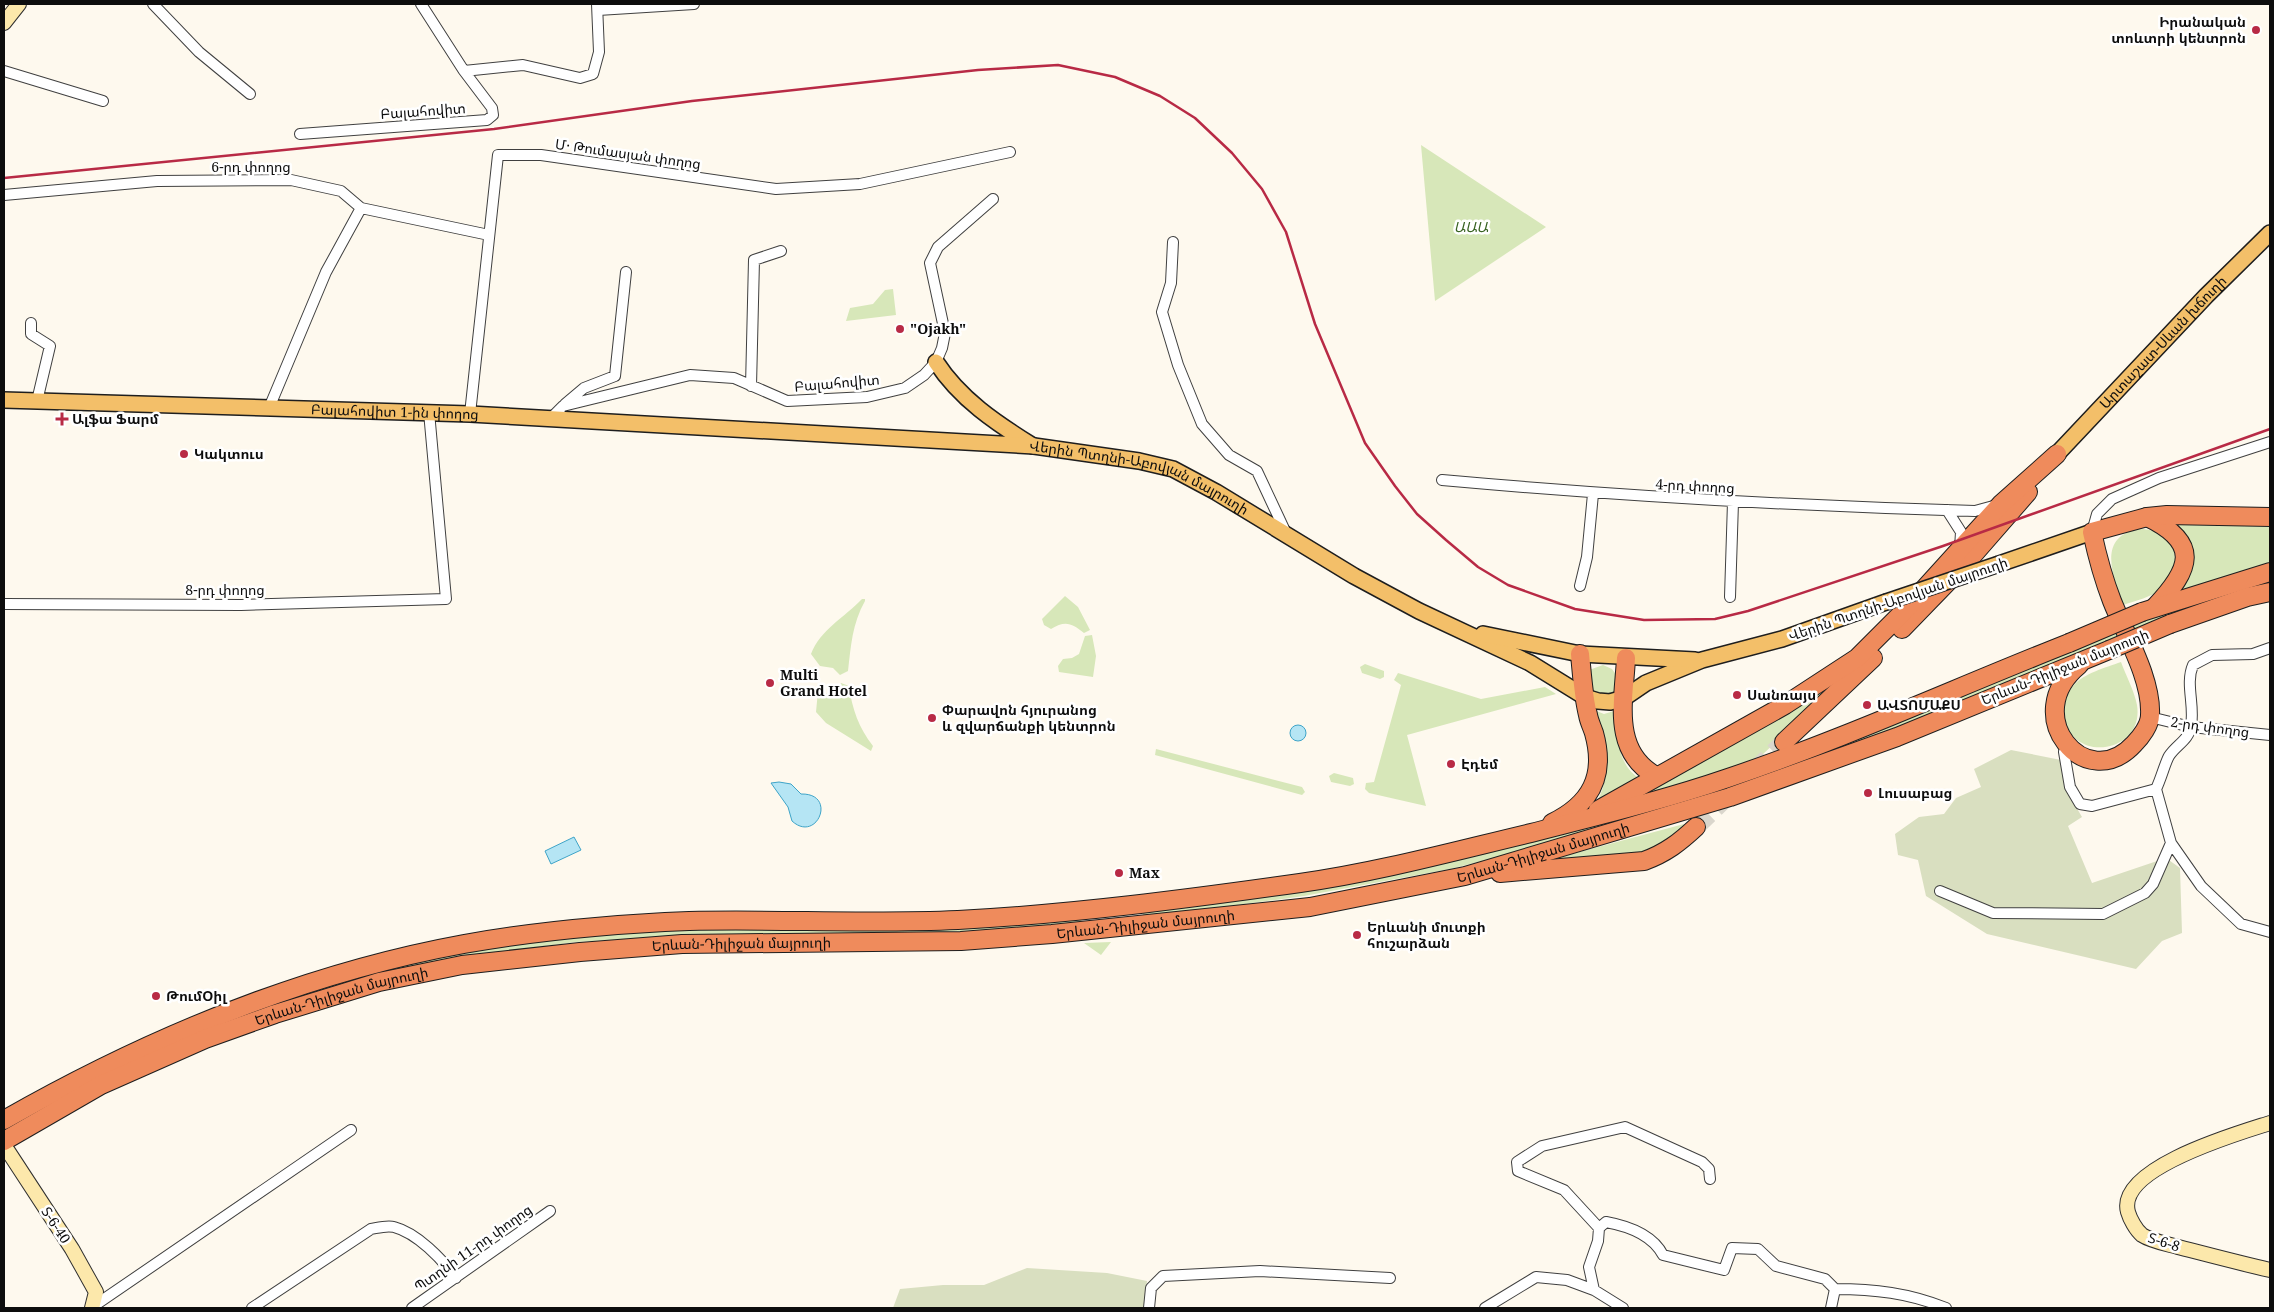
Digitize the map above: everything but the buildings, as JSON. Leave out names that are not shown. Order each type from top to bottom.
[{"type":"highway","points":[[1577,822],[1785,705],[1857,658],[1905,610],[2001,504],[2057,454]]},
{"type":"highway","points":[[1784,742],[1930,602],[2040,478],[2057,454]]},
{"type":"highway","points":[[2087,659],[2065,679],[2057,700],[2055,713],[2056,727],[2060,738],[2071,749],[2084,757],[2096,760],[2116,756],[2138,740],[2150,717],[2146,686],[2111,600],[2099,565],[2092,532],[2147,517],[2167,515],[2270,517]]},
{"type":"highway","points":[[2147,517],[2166,526],[2177,536],[2184,549],[2185,559],[2176,583],[2149,610]]},
{"type":"highway","name":"Երևան-Դիլիջան մայրուղի","points":[[4,1120],[53,1092],[131,1053],[194,1024],[249,1002],[365,965],[464,944],[531,934],[686,921],[955,920],[1050,913],[1304,882],[1453,854],[1577,822],[1727,779],[1892,717],[2149,610],[2270,572]]},
{"type":"highway","name":"Երևան-Դիլիջան մայրուղի","points":[[4,1141],[101,1085],[205,1039],[275,1014],[362,987],[462,965],[580,952],[682,944],[961,941],[1061,934],[1310,907],[1464,876],[1730,797],[1897,737],[2170,624],[2270,592]]},
{"type":"highway","points":[[1530,833],[1554,822],[1583,802],[1596,780],[1597,752],[1585,697],[1580,654]]},
{"type":"highway","points":[[1626,658],[1624,726],[1628,748],[1640,765],[1656,776]]},
{"type":"highway","points":[[1464,876],[1644,861],[1659,856],[1696,827]]},
{"type":"main road","name":"Արտաշատ-Սևան խճուղի","points":[[2057,454],[2206,296],[2270,233]]},
{"type":"main road","points":[[936,362],[947,378],[970,402],[990,418],[1034,446]]},
{"type":"main road","name":"Բալահովիտ 1-ին փողոց","points":[[4,400],[429,412],[787,433]]},
{"type":"main road","name":"Վերին Պտղնի-Աբովյան մայրուղի","points":[[787,433],[1034,446],[1140,461],[1173,470],[1216,492],[1354,576],[1419,611],[1530,663],[1585,697],[1610,702],[1624,698],[1646,683],[1702,660],[1782,639],[2092,532]]},
{"type":"main road","name":"Վերին Պտղնի-Աբովյան մայրուղի","points":[[1460,629],[1580,654],[1626,658],[1702,660]]},
{"type":"street","points":[[4,23],[19,4]]},
{"type":"street","points":[[153,4],[199,52],[250,94]]},
{"type":"street","points":[[421,4],[464,71],[523,65],[580,78],[593,74],[598,59],[598,7],[694,4]]},
{"type":"street","points":[[4,71],[103,101]]},
{"type":"street","name":"Բալահովիտ","points":[[300,134],[487,120],[493,115],[492,108],[464,71]]},
{"type":"street","name":"Մ․ Թումասյան փողոց","points":[[470,414],[498,155],[541,155],[776,189],[860,184],[1010,152]]},
{"type":"street","name":"6-րդ փողոց","points":[[4,194],[158,182],[291,180],[341,191],[361,208],[489,235]]},
{"type":"street","name":"Բալահովիտ","points":[[563,406],[690,375],[734,378],[787,401],[867,396],[905,388],[924,375],[936,362],[942,348],[945,333],[930,263],[938,247],[993,199]]},
{"type":"street","points":[[269,408],[326,272],[361,208]]},
{"type":"street","points":[[1173,242],[1171,283],[1162,312],[1178,365],[1202,424],[1229,455],[1257,471],[1286,534]]},
{"type":"street","points":[[752,386],[754,260],[781,252]]},
{"type":"street","points":[[550,419],[584,388],[615,376],[626,272]]},
{"type":"street","points":[[31,323],[31,334],[50,346],[38,401]]},
{"type":"street","name":"8-րդ փողոց","points":[[4,604],[241,605],[446,599],[429,412]]},
{"type":"street","points":[[2092,532],[2097,514],[2112,499],[2159,478],[2270,442]]},
{"type":"street","name":"4-րդ փողոց","points":[[1442,480],[1594,494],[1732,502],[1975,511],[2001,504]]},
{"type":"street","points":[[1580,586],[1587,557],[1594,494]]},
{"type":"street","points":[[1730,597],[1732,502]]},
{"type":"street","points":[[1947,510],[1961,532],[1960,548]]},
{"type":"street","points":[[2270,648],[2253,654],[2212,655],[2193,665],[2189,682],[2193,706],[2191,727],[2188,735],[2168,757],[2164,774],[2156,789],[2171,843],[2201,886],[2240,924],[2270,932]]},
{"type":"street","name":"2-րդ փողոց","points":[[2150,717],[2191,727],[2270,735]]},
{"type":"street","points":[[2071,749],[2064,752],[2070,786],[2080,804],[2086,806],[2156,789]]},
{"type":"street","points":[[1940,891],[1993,913],[2103,914],[2144,893],[2153,884],[2171,843]]},
{"type":"street","name":"Տ-6-8","points":[[2270,1122],[2164,1162],[2146,1174],[2133,1189],[2126,1207],[2129,1218],[2142,1234],[2163,1243],[2270,1270]]},
{"type":"street","points":[[1599,1228],[1564,1190],[1518,1171],[1517,1162],[1542,1146],[1624,1127],[1702,1162],[1709,1169],[1710,1179]]},
{"type":"street","points":[[91,1308],[351,1130]]},
{"type":"street","name":"Տ-6-40","points":[[4,1145],[72,1249],[96,1292],[91,1308]]},
{"type":"street","name":"Պտղնի 11-րդ փողոց","points":[[412,1308],[550,1211]]},
{"type":"street","points":[[1594,1290],[1589,1267],[1598,1241],[1599,1228],[1606,1222],[1628,1226],[1659,1247],[1663,1255],[1707,1268],[1724,1270],[1732,1248],[1758,1250],[1776,1266],[1825,1279],[1835,1289],[1872,1289],[1927,1301],[1946,1308]]},
{"type":"street","points":[[252,1308],[323,1259],[371,1229],[393,1226],[413,1236],[446,1264],[456,1278]]},
{"type":"street","points":[[1149,1308],[1151,1288],[1164,1276],[1260,1271],[1390,1278]]},
{"type":"street","points":[[1485,1308],[1536,1277],[1567,1280],[1594,1290],[1624,1308]]},
{"type":"street","points":[[1831,1308],[1835,1289]]},
{"type":"green space","name":"ԱԱԱ","points":[[1421,145],[1546,227],[1435,301]]},
{"type":"green space","points":[[893,289],[896,315],[846,321],[850,308],[873,304],[885,290]]},
{"type":"green space","points":[[2167,522],[2270,525],[2270,564],[2181,590],[2190,572]]},
{"type":"green space","points":[[2143,529],[2155,531],[2164,536],[2170,543],[2174,551],[2173,569],[2169,579],[2158,591],[2123,605],[2112,570],[2111,558],[2113,547],[2118,539],[2128,532]]},
{"type":"green space","points":[[2270,575],[2270,582],[2163,617],[1849,748],[1728,792],[1450,869],[1304,896],[1143,918],[1143,911],[1568,832],[2162,610]]},
{"type":"green space","points":[[1065,596],[1078,607],[1090,630],[1084,633],[1068,624],[1060,624],[1051,629],[1044,625],[1042,619]]},
{"type":"green space","points":[[862,599],[865,599],[865,601],[857,618],[851,644],[848,671],[840,675],[833,668],[820,666],[811,654],[820,638]]},
{"type":"green space","points":[[1092,635],[1096,656],[1093,677],[1059,672],[1058,666],[1063,659],[1072,658],[1079,654],[1085,636]]},
{"type":"green space","points":[[2121,662],[2137,705],[2136,722],[2130,734],[2119,743],[2105,747],[2091,746],[2079,741],[2069,730],[2064,714],[2068,692],[2078,681],[2095,671]]},
{"type":"green space","points":[[1365,664],[1384,671],[1384,677],[1380,679],[1362,673],[1360,667]]},
{"type":"green space","points":[[1603,665],[1612,669],[1617,676],[1616,691],[1612,695],[1591,695],[1589,670]]},
{"type":"green space","points":[[1852,670],[1760,757],[1722,772],[1622,801]]},
{"type":"green space","points":[[1398,673],[1481,699],[1545,687],[1556,694],[1407,735],[1426,806],[1369,793],[1365,789],[1366,783],[1374,782],[1401,685],[1394,680]]},
{"type":"green space","points":[[841,683],[849,686],[857,718],[873,746],[871,751],[826,723],[816,712],[818,691],[825,693],[834,692]]},
{"type":"green space","points":[[1594,710],[1604,714],[1614,711],[1623,758],[1633,774],[1641,779],[1598,800],[1607,766],[1605,744]]},
{"type":"green space","points":[[1156,749],[1302,787],[1305,792],[1302,795],[1155,755]]},
{"type":"green space","points":[[2011,750],[2061,760],[2065,788],[2082,817],[2068,826],[2092,883],[2166,858],[2180,868],[2182,933],[2162,941],[2136,969],[1987,934],[1926,896],[1918,860],[1898,855],[1895,834],[1919,817],[1944,814],[1956,798],[1981,787],[1974,769]]},
{"type":"green space","points":[[1334,773],[1353,778],[1354,784],[1350,786],[1331,782],[1329,776]]},
{"type":"green space","points":[[1684,824],[1683,832],[1644,852],[1527,866]]},
{"type":"green space","points":[[1081,917],[1082,925],[921,933],[686,936],[576,942],[493,953],[296,1000],[4,1133],[4,1125],[243,1012],[393,965],[483,948],[545,939],[668,930]]},
{"type":"green space","points":[[1111,942],[1101,955],[1084,943]]},
{"type":"green space","points":[[1027,1268],[1107,1273],[1147,1281],[1144,1308],[893,1308],[900,1289],[943,1285],[984,1285]]},
{"type":"water","points":[[1298,725],[1304,727],[1306,733],[1304,739],[1298,741],[1292,739],[1290,733],[1292,727]]},
{"type":"water","points":[[771,783],[791,784],[801,794],[812,796],[819,801],[821,808],[820,816],[816,822],[809,826],[801,826],[792,821],[788,807]]},
{"type":"water","points":[[574,837],[581,850],[551,864],[545,851]]},
{"type":"tunnel","points":[[1696,827],[1784,742]]},
{"type":"railway","points":[[4,178],[494,129],[692,101],[978,70],[1058,65],[1115,77],[1160,96],[1195,118],[1232,153],[1262,189],[1286,232],[1315,324],[1365,443],[1417,514],[1478,567],[1508,585],[1575,609],[1644,620],[1715,619],[1748,611],[1943,546],[2270,429]]},
{"type":"place","name":"Իրանական տոևտրի կենտրոն","points":[[2256,30]]},
{"type":"place","name":"\"Ojakh\"","points":[[900,329]]},
{"type":"place","name":"Ալֆա Ֆարմ","points":[[62,419]]},
{"type":"place","name":"Կակտուս","points":[[184,454]]},
{"type":"place","name":"Multi Grand Hotel","points":[[770,683]]},
{"type":"place","name":"Սանռայս","points":[[1737,695]]},
{"type":"place","name":"ԱՎՏՈՄԱՔՍ","points":[[1867,705]]},
{"type":"place","name":"Փարավոն հյուրանոց և զվարճանքի կենտրոն","points":[[932,718]]},
{"type":"place","name":"Էդեմ","points":[[1451,764]]},
{"type":"place","name":"Լուսաբաց","points":[[1868,793]]},
{"type":"place","name":"Max","points":[[1119,873]]},
{"type":"place","name":"Երևանի մուտքի հուշարձան","points":[[1357,935]]},
{"type":"place","name":"ԹումՕիլ","points":[[156,996]]}]
